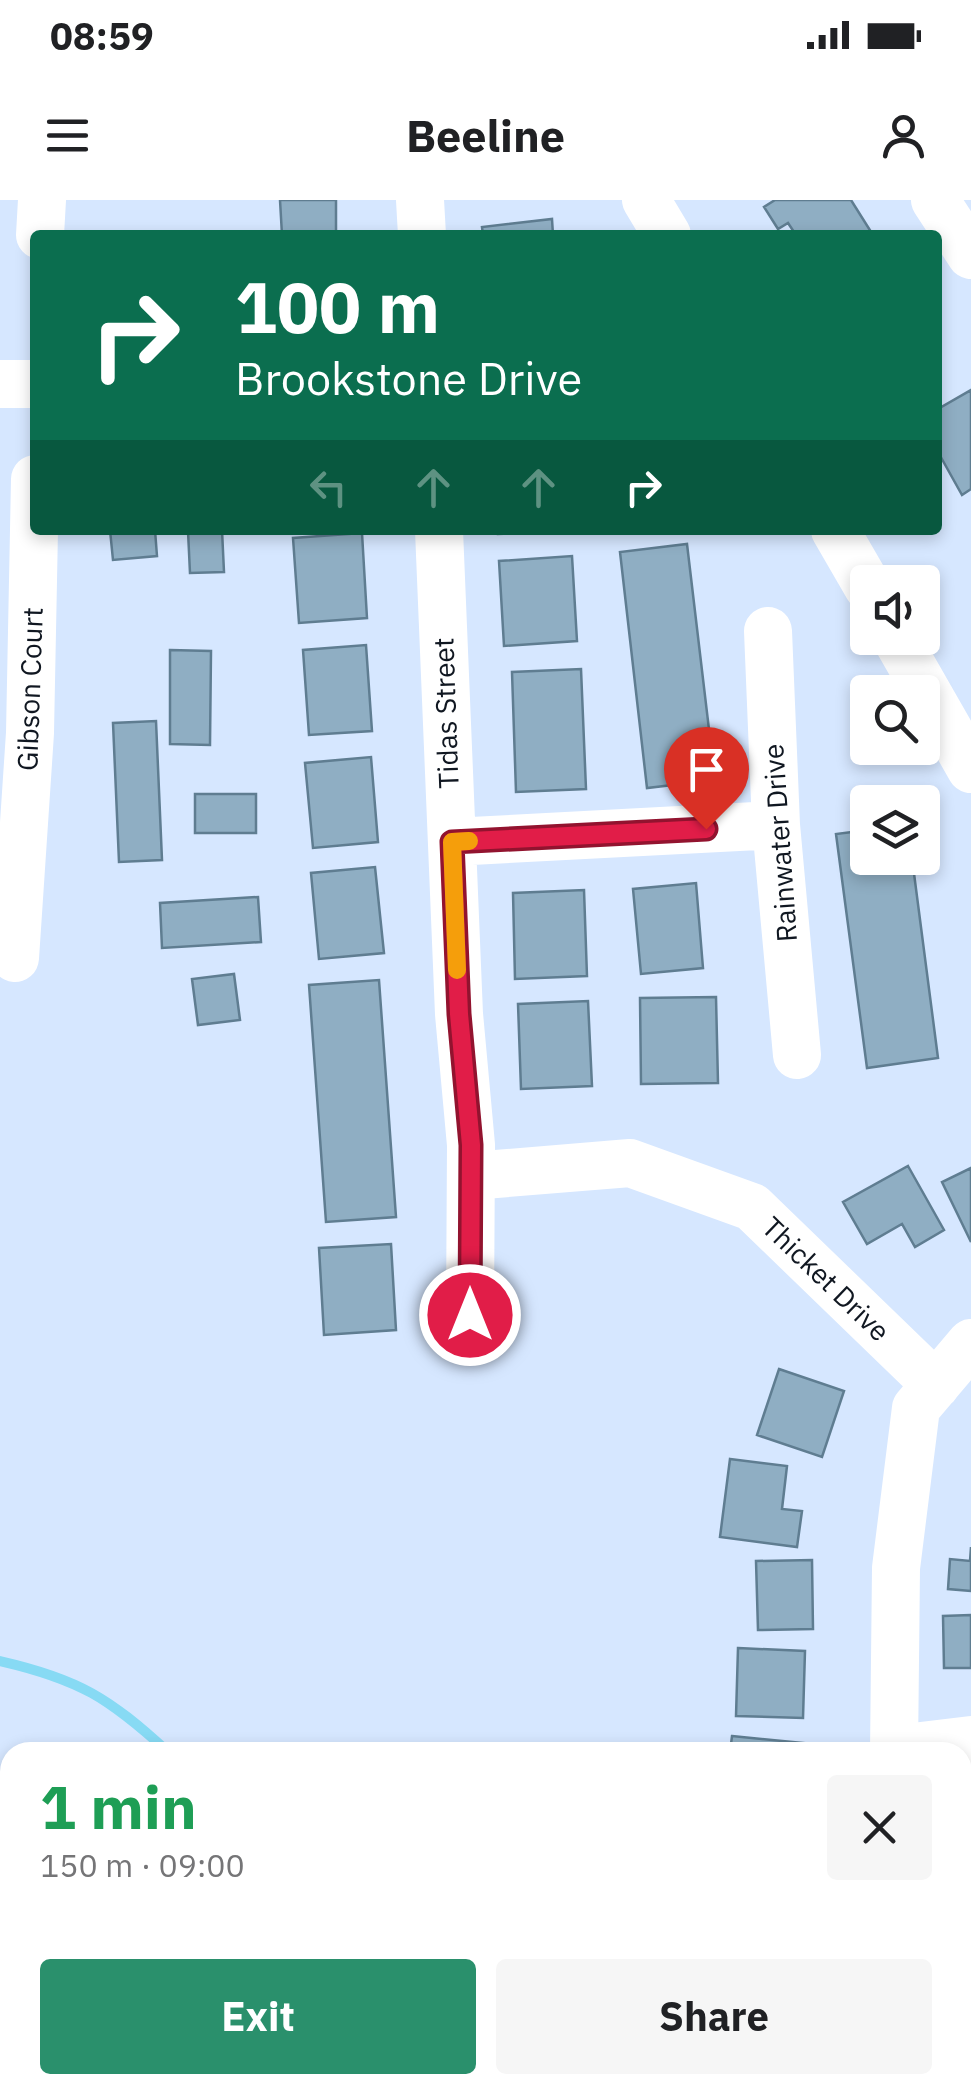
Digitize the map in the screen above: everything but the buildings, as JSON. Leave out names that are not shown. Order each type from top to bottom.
[{"type":"street","points":[[40,230],[42,200]]},
{"type":"street","points":[[420,200],[422,230]]},
{"type":"street","points":[[646,200],[664,230]]},
{"type":"street","points":[[936,200],[971,255]]},
{"type":"street","points":[[0,384],[30,384]]},
{"type":"street","name":"Gibson Court","points":[[16,958],[13,806],[31,535]]},
{"type":"street","name":"Tidas Street","points":[[439,535],[471,1176],[470,1315]]},
{"type":"street","points":[[838,535],[855,565]]},
{"type":"street","name":"Rainwater Drive","points":[[768,631],[776,824],[797,1055]]},
{"type":"street","points":[[906,655],[971,769]]},
{"type":"street","points":[[452,842],[776,824]]},
{"type":"street","name":"Thicket Drive","points":[[471,1176],[630,1163],[752,1206],[936,1385]]},
{"type":"street","points":[[895,1742],[896,1568],[916,1408],[971,1343]]},
{"type":"waterway","points":[[0,1661],[51,1675],[92,1693],[156,1742]]},
{"type":"slow traffic","points":[[457,970],[452,842],[469,841]]},
{"type":"route","points":[[470,1315],[471,1145],[459,1014],[452,842],[706,829]]}]
